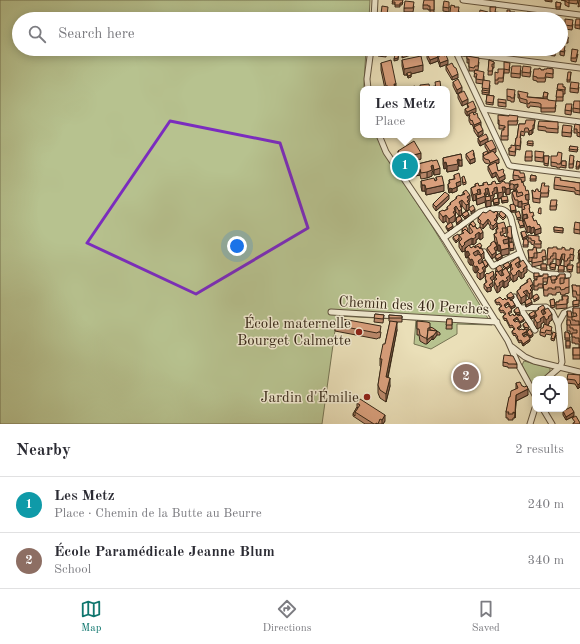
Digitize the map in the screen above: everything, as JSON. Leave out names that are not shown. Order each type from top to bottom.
[{"type":"street","points":[[374,12],[375,0]]},
{"type":"street","points":[[463,0],[557,12]]},
{"type":"street","points":[[568,13],[580,15]]},
{"type":"street","points":[[368,86],[367,79],[370,56]]},
{"type":"street","points":[[458,56],[509,165],[580,175]]},
{"type":"street","points":[[487,56],[580,68]]},
{"type":"street","points":[[483,109],[580,122]]},
{"type":"street","points":[[380,138],[386,152],[444,238],[497,322],[532,388]]},
{"type":"street","points":[[444,238],[480,212],[494,208],[501,208],[510,214],[512,218],[520,253],[528,267],[536,271],[549,274],[568,275]]},
{"type":"street","points":[[484,252],[493,266],[520,253]]},
{"type":"street","points":[[514,297],[535,330]]},
{"type":"street","points":[[520,308],[546,307],[552,312],[558,324],[562,362],[560,367],[550,376]]},
{"type":"street","points":[[552,312],[564,313],[571,310],[580,309]]},
{"type":"street","name":"Chemin des 40 Perches","points":[[331,312],[497,322]]},
{"type":"street","points":[[558,324],[564,313]]},
{"type":"street","points":[[511,347],[525,357],[534,361],[580,372]]},
{"type":"street","points":[[518,364],[525,357]]},
{"type":"street","points":[[530,424],[534,412]]},
{"type":"street","points":[[545,412],[552,424]]},
{"type":"highlighted area","points":[[170,121],[280,143],[308,228],[196,294],[87,243]]},
{"type":"green space","points":[[0,0],[370,0],[369,12],[12,12],[12,56],[366,56],[364,86],[360,86],[360,138],[378,138],[384,153],[432,226],[492,325],[457,324],[457,334],[431,349],[414,344],[416,320],[337,316],[322,424],[0,424]]},
{"type":"green space","points":[[524,361],[550,368],[550,371],[545,376],[532,376],[532,385],[522,365]]},
{"type":"building","points":[[393,0],[403,0],[400,5],[395,5],[395,2],[392,2]]},
{"type":"building","points":[[424,0],[434,0],[434,10],[430,10],[430,6],[428,5],[423,5]]},
{"type":"building","points":[[405,1],[414,2],[413,8],[404,8]]},
{"type":"building","points":[[444,1],[449,2],[449,8],[443,7]]},
{"type":"building","points":[[556,2],[561,3],[560,7],[556,7]]},
{"type":"building","points":[[451,5],[455,6],[454,7],[459,7],[458,12],[450,12]]},
{"type":"building","points":[[382,6],[388,7],[387,12],[381,12]]},
{"type":"building","points":[[490,7],[496,7],[495,12],[490,12]]},
{"type":"building","points":[[568,19],[573,20],[572,26],[568,25]]},
{"type":"building","points":[[576,19],[580,19],[580,25],[575,25]]},
{"type":"building","points":[[572,49],[578,50],[576,58],[571,58]]},
{"type":"building","points":[[421,56],[423,65],[404,69],[402,60]]},
{"type":"building","points":[[428,56],[438,57],[430,60]]},
{"type":"building","points":[[446,56],[448,60],[440,63],[438,57]]},
{"type":"building","points":[[467,56],[479,58],[478,66],[475,66],[474,68],[469,67],[469,59],[467,59]]},
{"type":"building","points":[[391,60],[396,84],[394,84],[394,86],[386,86],[381,63]]},
{"type":"building","points":[[489,60],[494,62],[494,64],[492,64],[492,71],[488,71]]},
{"type":"building","points":[[504,62],[510,63],[509,70],[504,69]]},
{"type":"building","points":[[452,63],[458,74],[452,77],[446,66]]},
{"type":"building","points":[[512,66],[521,66],[520,74],[511,73]]},
{"type":"building","points":[[523,66],[531,67],[530,73],[522,72]]},
{"type":"building","points":[[539,68],[541,70],[547,68],[553,69],[553,74],[546,73],[545,78],[537,78],[533,76],[534,69]]},
{"type":"building","points":[[498,69],[504,69],[503,78],[498,78],[498,80],[495,80],[495,72],[498,73]]},
{"type":"building","points":[[475,70],[484,72],[483,80],[476,79],[477,74],[474,73]]},
{"type":"building","points":[[411,72],[411,75],[408,76],[407,73]]},
{"type":"building","points":[[568,72],[571,72],[570,80],[567,80]]},
{"type":"building","points":[[458,79],[462,87],[457,90],[453,82]]},
{"type":"building","points":[[483,80],[490,81],[489,89],[482,88]]},
{"type":"building","points":[[440,81],[441,86],[436,86],[435,82]]},
{"type":"building","points":[[571,82],[579,83],[578,89],[570,88]]},
{"type":"building","points":[[429,84],[429,86],[420,86]]},
{"type":"building","points":[[558,84],[563,84],[565,90],[557,89]]},
{"type":"building","points":[[507,89],[515,90],[514,98],[507,96]]},
{"type":"building","points":[[482,90],[489,91],[489,93],[482,92]]},
{"type":"building","points":[[557,90],[563,91],[563,97],[556,97]]},
{"type":"building","points":[[464,91],[468,99],[462,102],[458,94]]},
{"type":"building","points":[[518,91],[528,93],[527,97],[556,101],[555,108],[541,108],[541,104],[539,103],[530,102],[529,104],[527,103],[527,100],[520,98]]},
{"type":"building","points":[[544,92],[548,93],[547,97],[543,97]]},
{"type":"building","points":[[487,95],[494,96],[493,103],[486,102]]},
{"type":"building","points":[[498,99],[506,100],[506,103],[498,102]]},
{"type":"building","points":[[473,101],[476,108],[467,112],[465,109],[469,107],[467,104]]},
{"type":"building","points":[[574,101],[580,101],[580,109],[573,108]]},
{"type":"building","points":[[566,104],[572,104],[571,111],[565,110]]},
{"type":"building","points":[[473,112],[474,115],[477,113],[481,122],[474,125],[469,117],[469,114]]},
{"type":"building","points":[[498,115],[518,116],[517,121],[508,121],[508,136],[501,136],[502,130],[504,130],[505,126],[499,125]]},
{"type":"building","points":[[526,120],[535,120],[533,129],[529,131],[528,128],[525,128],[524,132],[521,131],[520,146],[515,145],[519,124],[525,124]]},
{"type":"building","points":[[539,121],[558,122],[558,129],[538,126]]},
{"type":"building","points":[[480,124],[483,130],[478,133],[474,127]]},
{"type":"building","points":[[575,124],[580,125],[580,133],[577,132],[577,129],[574,129]]},
{"type":"building","points":[[563,125],[572,126],[571,133],[562,132]]},
{"type":"building","points":[[486,134],[488,138],[480,142],[478,138]]},
{"type":"building","points":[[492,140],[496,148],[490,151],[485,143]]},
{"type":"building","points":[[414,141],[421,153],[405,158],[404,156],[402,157],[398,151]]},
{"type":"building","points":[[528,141],[533,141],[533,144],[527,143]]},
{"type":"building","points":[[511,145],[516,146],[515,152],[509,151]]},
{"type":"building","points":[[570,146],[578,147],[577,150],[569,149]]},
{"type":"building","points":[[473,150],[475,158],[470,160],[466,154]]},
{"type":"building","points":[[487,151],[488,153],[484,156],[483,153]]},
{"type":"building","points":[[493,151],[499,159],[490,163],[489,160],[485,159],[483,156]]},
{"type":"building","points":[[526,151],[532,151],[532,157],[525,157]]},
{"type":"building","points":[[535,151],[544,152],[543,158],[535,157]]},
{"type":"building","points":[[558,152],[562,153],[561,163],[557,164],[551,162],[551,156],[557,156]]},
{"type":"building","points":[[461,154],[462,160],[457,160],[458,164],[447,166],[446,162],[444,163],[443,158]]},
{"type":"building","points":[[570,155],[574,156],[573,164],[569,164]]},
{"type":"building","points":[[544,156],[549,156],[548,164],[544,163]]},
{"type":"building","points":[[437,160],[440,168],[434,170],[433,165],[431,166],[432,170],[427,172],[421,173],[420,169],[415,170],[414,165]]},
{"type":"building","points":[[562,161],[566,161],[566,166],[561,165]]},
{"type":"building","points":[[577,161],[580,162],[579,167],[576,167]]},
{"type":"building","points":[[496,162],[498,171],[503,169],[505,175],[499,178],[496,172],[492,174],[488,166]]},
{"type":"building","points":[[514,170],[524,173],[525,177],[519,178],[519,176],[513,175]]},
{"type":"building","points":[[459,173],[461,181],[456,183],[457,187],[449,189],[449,180],[455,179],[454,175]]},
{"type":"building","points":[[531,175],[536,176],[536,179],[530,179]]},
{"type":"building","points":[[442,176],[444,185],[426,189],[425,185],[422,185],[421,181],[434,178],[435,181],[437,180],[436,177]]},
{"type":"building","points":[[464,176],[466,182],[463,183],[462,177]]},
{"type":"building","points":[[555,177],[561,178],[560,180],[580,183],[580,191],[575,190],[575,188],[554,185]]},
{"type":"building","points":[[521,179],[526,191],[528,190],[529,194],[525,195],[528,203],[522,204],[522,201],[518,202],[518,200],[515,200],[512,192],[516,191],[517,197],[523,195],[522,192],[518,193],[516,188],[518,187],[518,184],[510,184],[510,181]]},
{"type":"building","points":[[495,181],[496,184],[504,181],[505,183],[509,183],[510,188],[506,189],[505,187],[502,187],[503,192],[498,193],[497,187],[494,188],[494,191],[492,192],[493,195],[490,196],[488,188],[485,189],[485,196],[477,199],[476,195],[481,194],[480,189],[477,190],[478,193],[473,195],[471,188],[476,186],[475,184],[478,183],[479,186],[484,185],[483,183],[487,182],[488,185]]},
{"type":"building","points":[[542,183],[545,183],[544,186],[549,186],[548,193],[540,193]]},
{"type":"building","points":[[536,189],[541,192],[540,199],[533,198],[532,190],[535,192]]},
{"type":"building","points":[[466,190],[470,195],[467,197],[469,204],[466,205],[462,200],[459,202],[462,209],[459,211],[456,206],[454,208],[455,211],[453,212],[455,215],[449,219],[446,215],[443,217],[439,212],[448,209],[447,207],[451,204],[450,203],[459,195],[465,194],[463,192]]},
{"type":"building","points":[[445,192],[449,195],[436,207],[433,204]]},
{"type":"building","points":[[490,196],[491,200],[486,201],[485,197]]},
{"type":"building","points":[[507,196],[508,200],[502,201],[501,197]]},
{"type":"building","points":[[498,198],[499,202],[494,203],[493,200]]},
{"type":"building","points":[[551,200],[557,200],[556,206],[550,206]]},
{"type":"building","points":[[529,204],[530,213],[533,212],[534,216],[532,216],[534,221],[536,220],[541,228],[535,230],[534,227],[527,227],[524,219],[528,218],[527,214],[523,215],[522,210],[525,209],[524,206]]},
{"type":"building","points":[[473,205],[475,209],[471,212],[469,208]]},
{"type":"building","points":[[510,205],[515,205],[516,210],[511,211]]},
{"type":"building","points":[[539,208],[541,208],[541,214],[538,213]]},
{"type":"building","points":[[490,210],[494,213],[496,211],[498,213],[494,220],[497,222],[493,226],[490,224],[491,223],[488,219],[483,225],[480,223],[481,221],[478,218],[483,212],[486,213]]},
{"type":"building","points":[[467,211],[469,214],[465,217],[462,214]]},
{"type":"building","points":[[501,211],[506,215],[503,218],[499,214]]},
{"type":"building","points":[[519,211],[521,217],[517,218],[515,213]]},
{"type":"building","points":[[460,216],[462,219],[457,223],[456,218]]},
{"type":"building","points":[[522,220],[524,225],[520,226],[518,221]]},
{"type":"building","points":[[473,221],[476,225],[473,227],[471,224],[469,226],[469,225]]},
{"type":"building","points":[[451,222],[453,226],[448,229],[446,226]]},
{"type":"building","points":[[504,222],[506,228],[502,228],[503,232],[500,232],[501,236],[508,236],[508,239],[503,240],[504,244],[508,243],[509,248],[501,250],[494,234],[497,233],[497,224]]},
{"type":"building","points":[[575,222],[580,223],[580,230],[574,229]]},
{"type":"building","points":[[471,224],[477,229],[480,227],[483,232],[480,234],[479,232],[475,235],[476,237],[468,240],[462,247],[459,242],[462,239],[459,235],[464,233],[462,231],[465,229],[470,234],[473,232],[469,226]]},
{"type":"building","points":[[466,226],[468,229],[467,231],[465,229],[463,231],[462,229]]},
{"type":"building","points":[[511,226],[512,238],[509,238],[507,237],[507,227]]},
{"type":"building","points":[[554,227],[563,228],[563,231],[554,230]]},
{"type":"building","points":[[525,231],[527,236],[523,238],[521,232]]},
{"type":"building","points":[[458,234],[459,238],[456,241],[453,237]]},
{"type":"building","points":[[528,235],[539,236],[539,241],[541,241],[541,244],[534,244],[535,241],[528,238]]},
{"type":"building","points":[[524,239],[527,239],[528,245],[523,245]]},
{"type":"building","points":[[494,241],[497,246],[494,248],[496,252],[492,255],[487,248]]},
{"type":"building","points":[[513,242],[514,248],[510,249],[509,243]]},
{"type":"building","points":[[480,243],[482,246],[479,248],[478,246],[476,248],[475,246]]},
{"type":"building","points":[[469,245],[471,248],[478,246],[484,252],[481,255],[478,250],[473,253],[475,256],[479,254],[482,258],[478,261],[479,264],[483,262],[485,266],[482,268],[484,271],[480,274],[477,271],[479,270],[477,266],[475,267],[473,264],[472,259],[470,260],[468,251],[466,252],[465,249]]},
{"type":"building","points":[[536,247],[537,253],[534,253],[534,257],[529,258],[528,250],[533,250],[533,248]]},
{"type":"building","points":[[553,247],[562,249],[562,247],[565,248],[565,250],[570,250],[570,248],[574,249],[573,255],[570,254],[570,258],[568,258],[567,261],[564,261],[565,254],[562,254],[560,260],[556,259],[556,253],[553,253],[553,256],[551,256],[550,259],[547,259],[548,248]]},
{"type":"building","points":[[542,250],[545,250],[546,256],[542,257],[543,261],[532,263],[532,258],[537,258],[537,253],[542,252]]},
{"type":"building","points":[[500,253],[502,256],[497,259],[495,256]]},
{"type":"building","points":[[580,254],[580,267],[577,267],[577,263],[579,263]]},
{"type":"building","points":[[518,257],[520,261],[515,264],[518,268],[521,266],[519,263],[523,260],[527,266],[523,269],[524,271],[521,273],[519,270],[516,273],[517,274],[513,276],[510,271],[513,269],[510,263]]},
{"type":"building","points":[[485,260],[488,264],[485,267],[482,262]]},
{"type":"building","points":[[508,262],[510,265],[506,268],[503,265]]},
{"type":"building","points":[[551,263],[556,264],[555,268],[550,267]]},
{"type":"building","points":[[541,264],[546,264],[547,268],[541,268]]},
{"type":"building","points":[[500,265],[503,269],[498,272],[496,268]]},
{"type":"building","points":[[559,265],[564,266],[564,270],[558,270]]},
{"type":"building","points":[[568,265],[573,265],[572,270],[567,269]]},
{"type":"building","points":[[506,268],[510,275],[506,278],[508,280],[504,282],[503,280],[497,287],[494,281],[497,279],[495,277],[497,275],[495,273],[497,271],[501,276],[504,275],[502,271]]},
{"type":"building","points":[[493,271],[494,275],[490,278],[493,282],[489,285],[491,287],[487,288],[484,284],[487,282],[485,275]]},
{"type":"building","points":[[534,273],[539,273],[539,276],[534,277]]},
{"type":"building","points":[[543,274],[548,274],[548,278],[543,278],[543,284],[534,286],[534,280],[537,280],[537,277],[543,276]]},
{"type":"building","points":[[559,274],[565,274],[565,278],[560,278],[560,284],[564,283],[564,279],[569,278],[569,287],[561,290],[560,287],[555,287],[556,289],[548,288],[548,290],[544,290],[543,285],[547,284],[548,277],[551,277],[552,283],[555,283],[555,280]]},
{"type":"building","points":[[551,276],[556,276],[557,279],[551,280]]},
{"type":"building","points":[[530,278],[533,284],[530,286],[532,288],[530,290],[532,292],[529,294],[527,290],[523,292],[526,295],[521,298],[517,291],[528,282],[527,280]]},
{"type":"building","points":[[572,285],[580,286],[580,295],[577,295],[576,291],[573,291]]},
{"type":"building","points":[[511,292],[514,296],[508,298],[507,295]]},
{"type":"building","points":[[537,294],[539,297],[534,300],[532,297]]},
{"type":"building","points":[[562,296],[568,296],[567,304],[556,305],[556,302],[563,300]]},
{"type":"building","points":[[500,297],[503,300],[505,298],[506,300],[509,298],[515,305],[511,307],[508,302],[504,305],[506,308],[509,306],[512,310],[508,313],[510,316],[517,314],[518,316],[521,315],[524,319],[520,322],[517,317],[513,320],[515,322],[518,321],[521,325],[517,328],[519,330],[526,329],[527,331],[522,334],[524,337],[528,335],[530,339],[523,344],[512,331],[515,329],[512,325],[510,326],[506,318],[505,319],[503,316],[506,314],[499,308],[502,306],[495,300]]},
{"type":"building","points":[[530,298],[532,302],[526,305],[525,301]]},
{"type":"building","points":[[554,299],[555,305],[551,306],[550,300]]},
{"type":"building","points":[[579,300],[579,304],[573,305],[573,301]]},
{"type":"building","points":[[543,305],[545,308],[541,311],[543,315],[546,313],[544,310],[548,308],[552,314],[546,320],[544,316],[540,319],[541,321],[537,323],[534,318],[537,316],[535,312]]},
{"type":"building","points":[[518,307],[520,312],[516,313],[514,310]]},
{"type":"building","points":[[573,308],[580,308],[580,325],[579,321],[572,320],[572,317],[577,316],[576,313],[573,313]]},
{"type":"building","points":[[534,311],[535,315],[531,317],[529,314]]},
{"type":"building","points":[[567,311],[571,311],[572,317],[568,317]]},
{"type":"building","points":[[375,314],[384,315],[383,319],[374,318]]},
{"type":"building","points":[[389,315],[402,316],[402,318],[389,318]]},
{"type":"building","points":[[337,318],[381,326],[380,332],[377,333],[335,325]]},
{"type":"building","points":[[447,319],[452,319],[452,325],[446,325]]},
{"type":"building","points":[[567,320],[570,320],[571,325],[580,325],[580,342],[579,338],[572,337],[572,333],[577,333],[577,330],[573,330],[573,328],[570,328],[570,325],[567,325]]},
{"type":"building","points":[[390,321],[397,322],[386,377],[390,378],[386,394],[380,390],[378,385],[382,359],[380,359]]},
{"type":"building","points":[[417,321],[430,323],[427,338],[420,335],[419,329],[417,329]]},
{"type":"building","points":[[526,322],[529,327],[525,328],[523,324]]},
{"type":"building","points":[[544,324],[552,327],[551,331],[546,330],[545,333],[540,332]]},
{"type":"building","points":[[430,327],[433,328],[437,331],[430,330]]},
{"type":"building","points":[[530,329],[533,334],[530,336],[527,332]]},
{"type":"building","points":[[428,330],[437,331],[427,340]]},
{"type":"building","points":[[553,332],[556,333],[554,339],[551,338]]},
{"type":"building","points":[[565,332],[569,333],[570,338],[565,338]]},
{"type":"building","points":[[566,341],[570,341],[570,346],[566,346]]},
{"type":"building","points":[[573,348],[580,348],[580,355],[573,355]]},
{"type":"building","points":[[504,355],[513,356],[517,364],[508,364],[503,362]]},
{"type":"building","points":[[568,374],[580,375],[580,383],[578,385],[575,380],[568,379]]},
{"type":"building","points":[[520,382],[522,386],[527,386],[528,389],[516,395],[515,413],[513,412],[513,414],[508,414],[509,412],[506,412],[511,391],[518,388],[516,383]]},
{"type":"building","points":[[360,399],[385,415],[382,420],[380,419],[378,424],[374,424],[355,412],[360,405],[357,403]]},
{"type":"building","points":[[357,407],[358,408],[355,412],[355,416],[353,414]]},
{"type":"building","points":[[571,407],[574,412],[566,417],[564,412],[568,412],[568,408]]},
{"type":"building","points":[[576,416],[580,424],[573,424],[575,422],[572,418]]},
{"type":"place","name":"Les Metz","points":[[405,166]]},
{"type":"place","name":"École maternelle Bourget Calmette","points":[[359,332]]},
{"type":"place","name":"École Paramédicale Jeanne Blum","points":[[466,377]]},
{"type":"place","name":"Jardin d'Émilie","points":[[367,397]]}]
